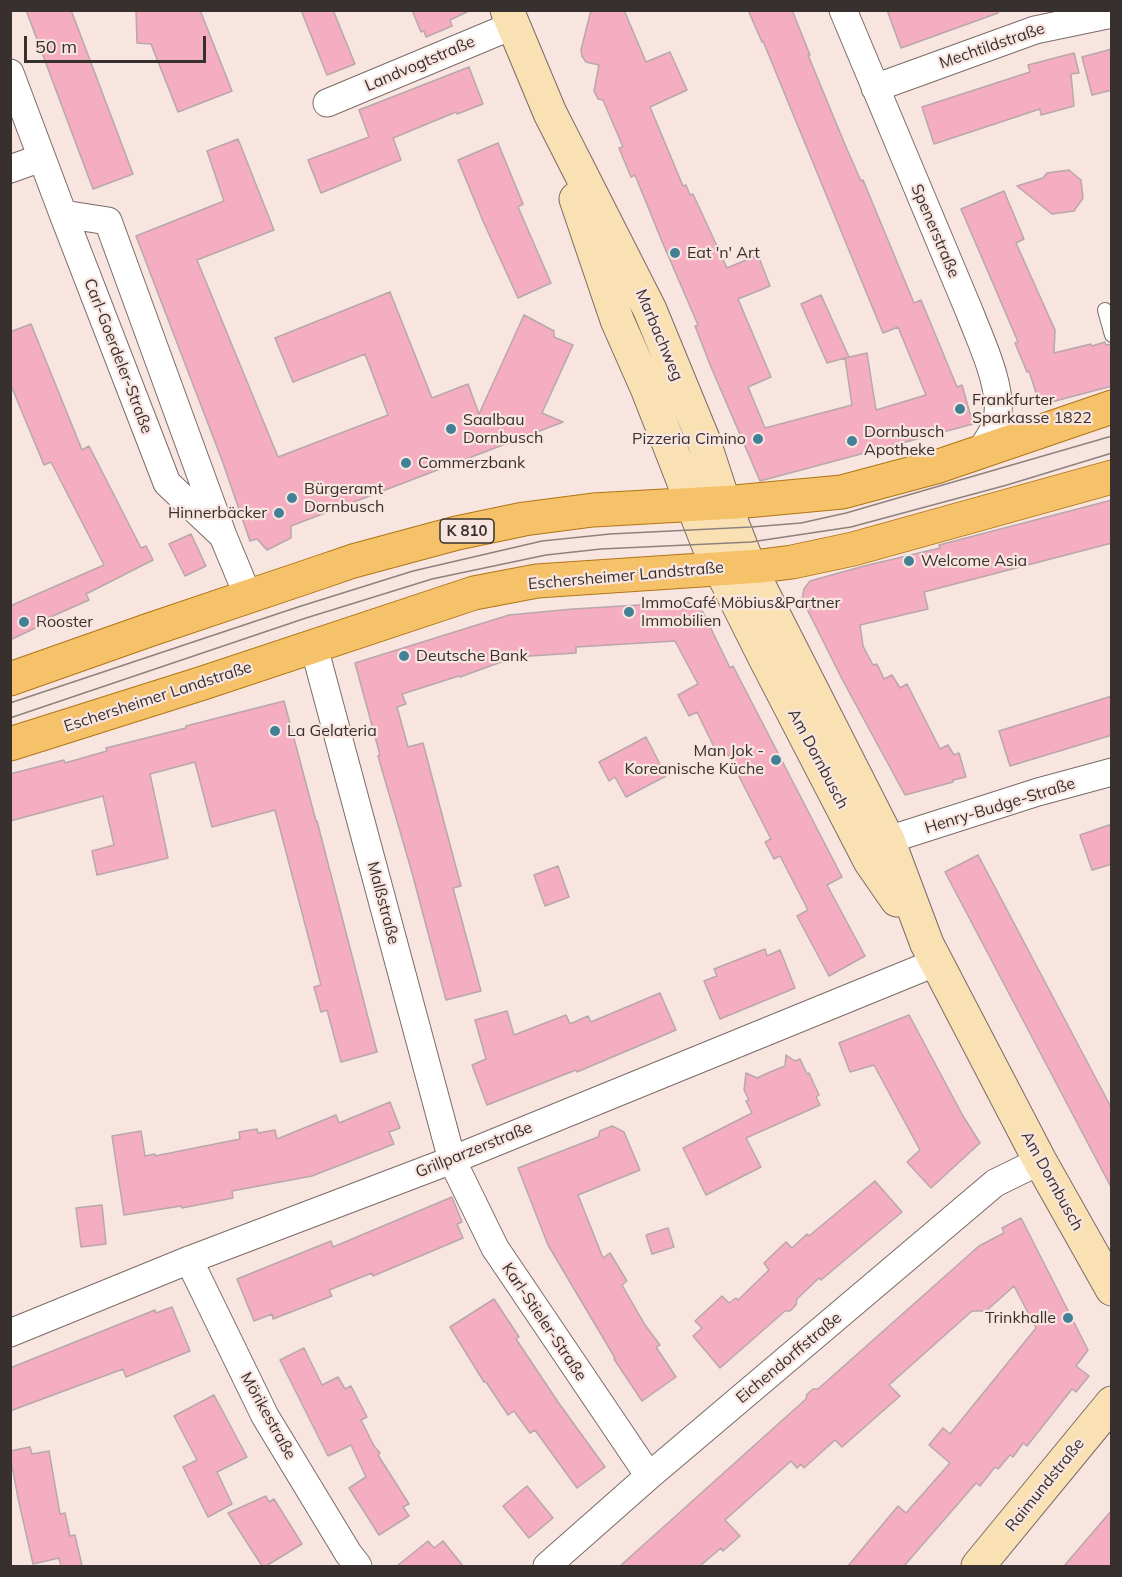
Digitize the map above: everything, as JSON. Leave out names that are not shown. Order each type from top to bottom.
[{"type":"main road","name":"Marbachweg","points":[[511,18],[550,113],[651,310],[703,439],[709,504],[705,537],[735,567]]},
{"type":"main road","name":"K 810","points":[[10,679],[353,561],[457,533],[524,519],[593,510],[709,504],[842,492],[980,453],[1112,407]]},
{"type":"main road","name":"Eschersheimer Landstraße","points":[[10,744],[485,591],[537,581],[792,562],[853,549],[1112,477]]},
{"type":"main road","name":"Am Dornbusch","points":[[735,567],[888,840],[932,953],[1040,1161],[1112,1289]]},
{"type":"main road","name":"Am Dornbusch","points":[[735,567],[765,658],[870,861],[932,953]]},
{"type":"main road","name":"Raimundstraße","points":[[978,1566],[1112,1403]]},
{"type":"street","name":"Spenerstraße","points":[[843,10],[970,313],[994,380],[999,403],[997,422],[980,453]]},
{"type":"street","name":"Mechtildstraße","points":[[875,88],[1035,30],[1112,14]]},
{"type":"street","name":"Landvogtstraße","points":[[327,103],[511,18]]},
{"type":"street","name":"Carl-Goerdeler-Straße","points":[[10,74],[167,483],[223,536]]},
{"type":"street","points":[[10,169],[41,158]]},
{"type":"street","points":[[63,214],[108,221],[223,536],[248,596]]},
{"type":"street","name":"Malßstraße","points":[[314,647],[452,1160]]},
{"type":"street","name":"Henry-Budge-Straße","points":[[888,840],[1038,792],[1112,772]]},
{"type":"street","name":"Grillparzerstraße","points":[[10,1333],[189,1260],[452,1160],[932,953]]},
{"type":"street","name":"Karl-Stieler-Straße","points":[[452,1160],[495,1248],[649,1476]]},
{"type":"street","name":"Eichendorffstraße","points":[[547,1566],[649,1476],[995,1183],[1040,1161]]},
{"type":"street","name":"Mörikestraße","points":[[189,1260],[265,1416],[358,1566]]},
{"type":"lane","points":[[1105,310],[1112,335]]},
{"type":"building","points":[[26,10],[71,10],[133,174],[93,189]]},
{"type":"building","points":[[136,10],[200,10],[232,91],[178,112],[151,44],[137,43]]},
{"type":"building","points":[[301,10],[333,10],[355,64],[327,75]]},
{"type":"building","points":[[412,10],[471,10],[450,20],[452,26],[426,37],[424,31],[421,32]]},
{"type":"building","points":[[591,10],[624,10],[646,62],[670,52],[687,90],[650,107],[683,186],[686,185],[690,195],[693,194],[727,268],[758,255],[770,286],[738,299],[771,377],[748,387],[765,428],[852,405],[845,358],[867,353],[876,410],[926,395],[898,327],[883,333],[763,41],[748,10],[792,10],[846,147],[861,181],[863,180],[914,303],[921,300],[957,387],[962,385],[973,424],[760,481],[711,367],[695,326],[698,325],[635,175],[631,177],[619,148],[623,147],[603,100],[598,99],[594,91],[599,65],[586,62],[581,50]]},
{"type":"building","points":[[887,10],[998,10],[998,13],[901,48]]},
{"type":"building","points":[[1112,49],[1112,90],[1092,95],[1082,57]]},
{"type":"building","points":[[1074,53],[1079,73],[1071,74],[1074,106],[1041,115],[1040,109],[934,144],[922,107],[1030,72],[1028,65]]},
{"type":"building","points":[[469,67],[483,104],[457,114],[456,112],[393,138],[401,160],[321,193],[308,160],[369,137],[359,110]]},
{"type":"building","points":[[238,139],[274,230],[197,260],[278,457],[388,415],[365,354],[293,382],[275,338],[390,292],[432,398],[468,384],[479,414],[524,315],[554,331],[554,337],[573,345],[542,413],[563,422],[291,526],[291,538],[267,550],[257,539],[250,541],[222,460],[136,236],[224,201],[207,151]]},
{"type":"building","points":[[498,143],[523,204],[518,207],[551,283],[518,298],[458,160]]},
{"type":"building","points":[[1069,170],[1081,180],[1083,198],[1074,211],[1052,214],[1017,186],[1043,178],[1047,173]]},
{"type":"building","points":[[1004,191],[1024,239],[1016,243],[1055,330],[1054,353],[1091,344],[1092,346],[1105,342],[1106,345],[1112,344],[1112,386],[1040,405],[1029,371],[1027,372],[1015,343],[1018,342],[961,209]]},
{"type":"building","points":[[821,295],[849,357],[827,363],[801,304]]},
{"type":"building","points":[[31,324],[82,450],[89,446],[141,548],[146,546],[153,560],[86,594],[89,600],[46,619],[48,622],[10,640],[10,606],[104,565],[51,462],[44,465],[10,383],[10,332]]},
{"type":"building","points":[[1112,500],[1112,543],[924,592],[928,609],[860,625],[863,646],[873,665],[877,664],[884,679],[892,675],[900,688],[907,684],[940,749],[948,745],[954,755],[959,753],[966,777],[905,795],[842,679],[802,599],[804,589],[810,581],[940,548],[939,545]]},
{"type":"building","points":[[191,534],[206,566],[185,576],[169,544]]},
{"type":"building","points":[[688,602],[703,612],[730,668],[733,666],[842,877],[827,885],[865,956],[829,976],[797,916],[808,910],[780,856],[774,859],[765,842],[771,839],[724,747],[716,751],[697,712],[689,716],[678,695],[698,684],[675,641],[576,647],[576,653],[515,657],[460,677],[402,694],[406,704],[397,707],[408,747],[423,743],[461,886],[453,888],[481,991],[446,1000],[378,756],[380,755],[355,663],[509,615]]},
{"type":"building","points":[[1112,696],[1112,735],[1010,766],[999,731]]},
{"type":"building","points":[[284,701],[377,1052],[341,1062],[327,1010],[321,1012],[314,987],[321,985],[275,810],[212,827],[195,762],[150,774],[168,858],[97,875],[92,851],[114,845],[103,796],[10,821],[10,774],[64,760],[65,763],[107,751],[106,748]]},
{"type":"building","points":[[646,737],[666,776],[626,797],[615,777],[609,781],[599,762]]},
{"type":"building","points":[[1112,824],[1112,864],[1092,870],[1080,835]]},
{"type":"building","points":[[978,855],[1112,1109],[1112,1189],[945,872]]},
{"type":"building","points":[[558,866],[569,897],[545,906],[534,875]]},
{"type":"building","points":[[765,949],[767,956],[780,950],[795,988],[720,1019],[704,981],[717,976],[714,969]]},
{"type":"building","points":[[660,993],[676,1030],[577,1072],[576,1070],[487,1105],[472,1065],[486,1059],[475,1020],[507,1011],[514,1035],[566,1015],[570,1024],[588,1016],[591,1022]]},
{"type":"building","points":[[909,1015],[980,1143],[931,1188],[907,1162],[920,1150],[874,1065],[850,1072],[839,1043]]},
{"type":"building","points":[[786,1055],[795,1061],[800,1059],[819,1095],[816,1097],[820,1105],[746,1138],[761,1167],[706,1195],[683,1148],[752,1113],[744,1090],[746,1073],[757,1078],[785,1066]]},
{"type":"building","points":[[390,1102],[400,1128],[389,1132],[394,1144],[312,1176],[232,1191],[233,1198],[182,1208],[181,1206],[124,1215],[112,1136],[141,1131],[145,1156],[155,1154],[155,1156],[240,1139],[239,1132],[257,1129],[258,1133],[275,1130],[277,1139],[336,1115],[339,1123]]},
{"type":"building","points":[[612,1126],[624,1132],[640,1170],[578,1195],[603,1258],[610,1253],[627,1281],[622,1285],[645,1325],[660,1345],[656,1347],[676,1377],[642,1401],[614,1359],[548,1245],[518,1168],[598,1137],[600,1131]]},
{"type":"building","points":[[875,1181],[902,1212],[821,1280],[819,1278],[797,1299],[796,1305],[790,1311],[785,1311],[720,1368],[693,1336],[702,1328],[695,1321],[722,1296],[729,1303],[736,1298],[738,1300],[769,1270],[764,1263],[786,1242],[792,1248]]},
{"type":"building","points":[[452,1197],[462,1222],[457,1224],[463,1238],[373,1276],[372,1273],[329,1290],[332,1296],[273,1319],[272,1314],[254,1321],[237,1279],[331,1241],[333,1247]]},
{"type":"building","points":[[102,1205],[106,1244],[81,1247],[76,1208]]},
{"type":"building","points":[[1021,1218],[1088,1350],[1076,1366],[1089,1376],[1076,1392],[1072,1389],[1027,1446],[1023,1443],[1013,1457],[1010,1455],[998,1469],[995,1467],[980,1486],[976,1483],[904,1566],[848,1566],[898,1506],[906,1513],[950,1463],[929,1445],[943,1428],[950,1434],[1036,1328],[1014,1286],[986,1311],[972,1311],[889,1385],[900,1396],[842,1447],[835,1440],[804,1468],[801,1464],[797,1468],[791,1461],[725,1520],[740,1536],[723,1551],[721,1548],[700,1566],[620,1566],[806,1399],[807,1394],[813,1389],[818,1389],[979,1246],[1004,1233],[1002,1228]]},
{"type":"building","points":[[668,1228],[674,1247],[652,1254],[646,1235]]},
{"type":"building","points":[[494,1299],[519,1337],[516,1339],[605,1467],[577,1488],[535,1430],[530,1433],[514,1411],[508,1415],[484,1382],[450,1327]]},
{"type":"building","points":[[172,1307],[190,1351],[126,1377],[123,1369],[10,1411],[10,1368],[155,1310],[156,1313]]},
{"type":"building","points":[[304,1348],[322,1385],[338,1377],[345,1389],[351,1386],[367,1417],[361,1420],[380,1453],[378,1455],[409,1504],[403,1507],[409,1516],[379,1535],[349,1488],[366,1477],[351,1445],[328,1456],[280,1360]]},
{"type":"building","points":[[214,1395],[247,1457],[217,1472],[232,1504],[208,1517],[183,1467],[197,1460],[174,1416]]},
{"type":"building","points":[[30,1447],[32,1454],[49,1451],[60,1514],[65,1513],[70,1536],[75,1535],[82,1566],[61,1566],[59,1558],[33,1564],[10,1455],[10,1451]]},
{"type":"building","points":[[527,1486],[553,1518],[529,1538],[503,1506]]},
{"type":"building","points":[[266,1496],[269,1502],[274,1499],[302,1544],[266,1566],[262,1566],[228,1513]]},
{"type":"building","points":[[1112,1510],[1112,1566],[1064,1566]]},
{"type":"building","points":[[428,1541],[434,1548],[443,1541],[463,1566],[397,1566]]},
{"type":"tram line","points":[[10,703],[413,571],[542,541],[610,534],[801,523],[846,513],[1112,436]]},
{"type":"tram line","points":[[10,718],[306,618],[432,579],[546,555],[601,549],[751,542],[851,527],[1007,485],[1112,453]]},
{"type":"place","name":"Eat 'n' Art","points":[[675,253]]},
{"type":"place","name":"Frankfurter Sparkasse 1822","points":[[960,409]]},
{"type":"place","name":"Saalbau Dornbusch","points":[[451,429]]},
{"type":"place","name":"Pizzeria Cimino","points":[[758,439]]},
{"type":"place","name":"Dornbusch Apotheke","points":[[852,441]]},
{"type":"place","name":"Commerzbank","points":[[406,463]]},
{"type":"place","name":"Bürgeramt Dornbusch","points":[[292,498]]},
{"type":"place","name":"Hinnerbäcker","points":[[279,513]]},
{"type":"place","name":"Welcome Asia","points":[[909,561]]},
{"type":"place","name":"ImmoCafé Möbius&Partner Immobilien","points":[[629,612]]},
{"type":"place","name":"Rooster","points":[[24,622]]},
{"type":"place","name":"Deutsche Bank","points":[[404,656]]},
{"type":"place","name":"La Gelateria","points":[[275,731]]},
{"type":"place","name":"Man Jok - Koreanische Küche","points":[[776,760]]},
{"type":"place","name":"Trinkhalle","points":[[1068,1318]]}]
